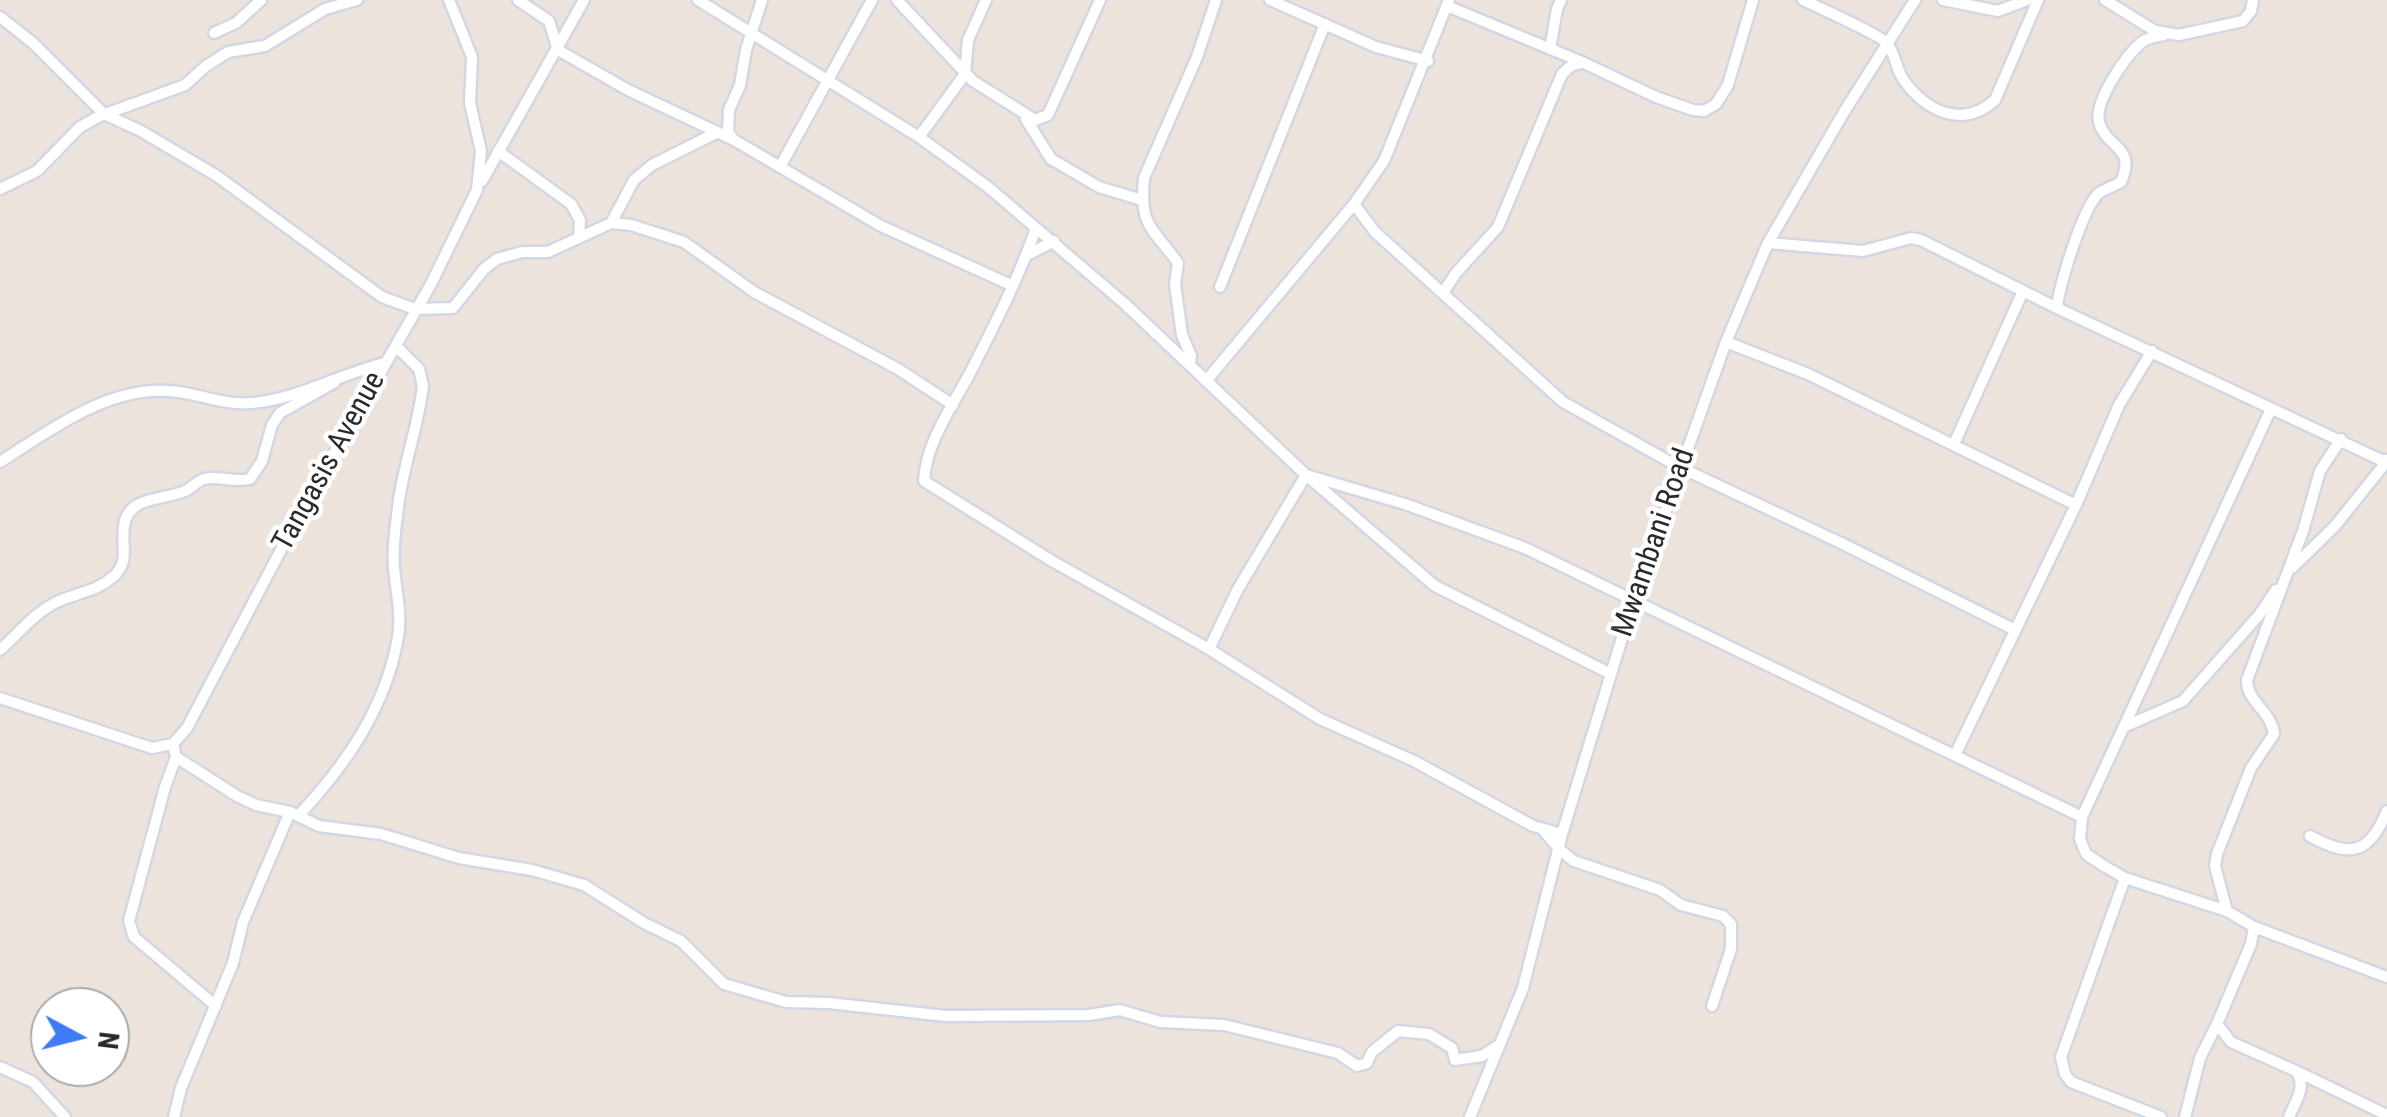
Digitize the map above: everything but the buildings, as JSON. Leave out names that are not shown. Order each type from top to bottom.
[{"type":"street","points":[[214,32],[236,23],[260,0]]},
{"type":"street","points":[[1,187],[37,171],[80,127],[104,114],[184,84],[228,52],[270,44],[325,9],[358,0]]},
{"type":"street","name":"Tangasis Avenue","points":[[173,744],[194,717],[477,190],[481,151],[470,102],[472,57],[450,0]]},
{"type":"street","points":[[518,0],[549,21],[558,50],[628,90],[734,140],[882,226],[1011,284]]},
{"type":"street","points":[[477,190],[584,0]]},
{"type":"street","points":[[698,0],[919,137],[988,187],[1054,241],[1306,475],[1434,586],[1611,674]]},
{"type":"street","points":[[734,140],[728,132],[729,110],[740,85],[762,0]]},
{"type":"street","points":[[780,167],[872,0]]},
{"type":"street","points":[[896,0],[965,74],[1035,120],[1048,115],[1100,0]]},
{"type":"street","points":[[919,137],[965,74],[968,40],[986,0]]},
{"type":"street","points":[[1190,364],[1192,356],[1182,336],[1175,284],[1178,263],[1156,240],[1142,200],[1144,178],[1203,42],[1216,0]]},
{"type":"street","points":[[1270,0],[1376,47],[1428,60]]},
{"type":"street","points":[[1550,48],[1561,0]]},
{"type":"street","points":[[1206,381],[1354,204],[1384,161],[1448,3],[1656,97],[1704,111],[1716,104],[1728,85],[1753,0]]},
{"type":"street","points":[[1804,0],[1887,43],[1902,78],[1924,104],[1960,117],[1982,112],[1995,100],[2038,0]]},
{"type":"street","name":"Mwambani Road","points":[[1470,1117],[1523,988],[1562,834],[1633,602],[1726,342],[1768,243],[1915,0]]},
{"type":"street","points":[[1943,0],[1998,11],[2027,0]]},
{"type":"street","points":[[2104,0],[2164,35]]},
{"type":"street","points":[[2057,308],[2061,278],[2074,252],[2082,220],[2100,192],[2121,182],[2126,171],[2123,152],[2098,120],[2106,89],[2146,38],[2222,28],[2244,21],[2253,0]]},
{"type":"street","points":[[0,17],[33,43],[104,114],[154,138],[217,176],[382,297],[415,309],[453,308],[497,259],[522,252],[548,252],[611,223],[630,225],[684,242],[754,292],[898,369],[953,405]]},
{"type":"street","points":[[549,21],[574,19]]},
{"type":"street","points":[[1220,287],[1325,24]]},
{"type":"street","points":[[1442,294],[1498,227],[1562,74],[1582,62]]},
{"type":"street","points":[[1022,115],[1050,160],[1099,187],[1142,200]]},
{"type":"street","points":[[611,223],[634,180],[652,165],[718,132]]},
{"type":"street","points":[[498,151],[571,204],[580,220],[579,238]]},
{"type":"street","points":[[1354,204],[1375,232],[1562,402],[1679,468],[2015,630]]},
{"type":"street","points":[[1036,228],[1027,255],[928,452],[924,481],[1052,562],[1209,649],[1320,719],[1414,761],[1543,830],[1562,834]]},
{"type":"street","points":[[1768,243],[1863,251],[1911,238],[2272,410],[2387,460],[2335,526],[2288,572],[2260,615],[2183,701],[2126,726]]},
{"type":"street","points":[[1027,255],[1054,241]]},
{"type":"street","points":[[1954,444],[2024,291]]},
{"type":"street","points":[[1726,342],[1808,374],[2076,505]]},
{"type":"street","points":[[174,1117],[233,963],[242,922],[294,814],[321,791],[362,736],[398,637],[394,564],[399,502],[423,386],[419,368],[396,346]]},
{"type":"street","points":[[1956,755],[2119,406],[2152,351]]},
{"type":"street","points":[[0,650],[58,601],[88,594],[115,574],[123,565],[124,528],[131,509],[188,490],[206,478],[238,482],[250,479],[262,461],[272,425],[280,413],[360,370],[385,363]]},
{"type":"street","points":[[0,462],[77,414],[118,398],[165,390],[218,402],[252,403],[335,382]]},
{"type":"street","points":[[2272,410],[2082,818],[2080,839],[2086,854],[2125,878],[2227,911],[2254,928],[2387,977]]},
{"type":"street","points":[[2227,911],[2215,866],[2217,854],[2251,768],[2274,734],[2270,720],[2246,686],[2320,471],[2341,440]]},
{"type":"street","points":[[1306,475],[1405,504],[1525,548],[2082,818]]},
{"type":"street","points":[[1209,649],[1238,589],[1306,475]]},
{"type":"street","points":[[0,698],[134,744],[152,748],[173,744],[176,757],[129,921],[134,937],[216,1006]]},
{"type":"street","points":[[176,757],[236,796],[319,826],[381,834],[460,858],[532,870],[584,885],[681,941],[724,984],[786,1002],[946,1016],[1089,1015],[1120,1010],[1160,1022],[1224,1025],[1338,1053],[1357,1066],[1367,1063],[1372,1052],[1398,1030],[1440,1039],[1452,1048],[1455,1060],[1468,1060],[1499,1045]]},
{"type":"street","points":[[2310,836],[2334,848],[2360,848],[2373,838],[2387,811]]},
{"type":"street","points":[[1543,830],[1574,861],[1660,890],[1681,905],[1722,916],[1730,924],[1731,950],[1712,1006]]},
{"type":"street","points":[[2125,878],[2060,1057],[2071,1082],[2162,1117]]},
{"type":"street","points":[[2185,1117],[2200,1058],[2251,944],[2254,928]]},
{"type":"street","points":[[2217,1024],[2231,1042],[2387,1116]]},
{"type":"street","points":[[0,1067],[33,1082],[65,1117]]},
{"type":"street","points":[[2289,1117],[2302,1089],[2296,1070]]}]
